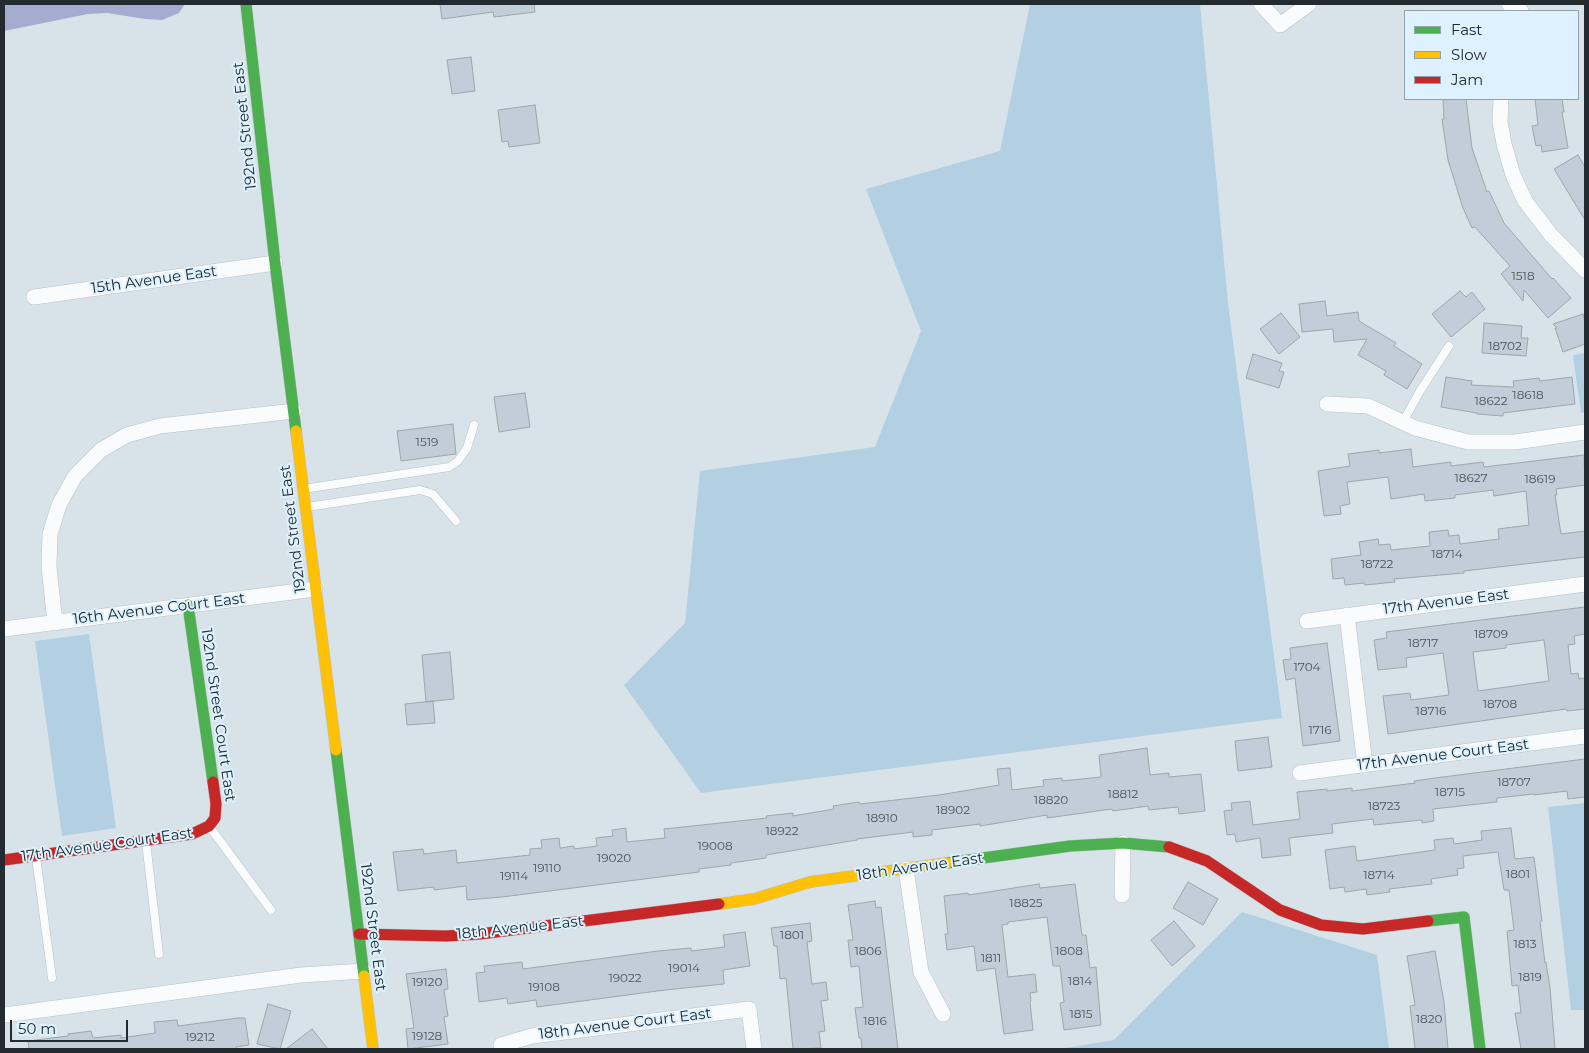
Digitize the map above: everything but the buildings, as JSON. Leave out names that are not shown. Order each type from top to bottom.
[{"type":"street","name":"192nd Street East","points":[[246,4],[305,507],[373,1049]]},
{"type":"street","points":[[1261,4],[1280,26],[1309,4]]},
{"type":"street","points":[[1508,4],[1519,10]]},
{"type":"street","points":[[1501,100],[1500,122],[1504,144],[1513,175],[1525,201],[1551,235],[1585,270]]},
{"type":"street","name":"15th Avenue East","points":[[34,297],[276,263]]},
{"type":"street","points":[[1327,404],[1368,406],[1415,428],[1468,442],[1515,442],[1585,432]]},
{"type":"street","points":[[55,623],[49,567],[50,534],[59,505],[75,476],[101,450],[127,434],[160,426],[294,411]]},
{"type":"street","name":"17th Avenue East","points":[[1307,621],[1585,584]]},
{"type":"street","name":"16th Avenue Court East","points":[[4,629],[315,589]]},
{"type":"street","name":"192nd Street Court East","points":[[188,606],[216,804],[215,818],[209,826]]},
{"type":"street","points":[[1346,615],[1365,765]]},
{"type":"street","name":"17th Avenue Court East","points":[[1300,773],[1585,736]]},
{"type":"street","name":"17th Avenue Court East","points":[[4,860],[192,834],[209,826]]},
{"type":"street","points":[[1122,895],[1123,843]]},
{"type":"street","name":"18th Avenue East","points":[[359,934],[446,936],[480,934],[754,898],[810,882],[1070,846],[1123,843],[1172,847],[1208,861],[1280,910],[1321,925],[1363,929],[1464,917],[1480,1049]]},
{"type":"street","points":[[906,869],[921,972],[943,1014]]},
{"type":"street","points":[[4,1015],[301,976],[364,971]]},
{"type":"street","name":"18th Avenue Court East","points":[[501,1047],[532,1036],[750,1009],[754,1049]]},
{"type":"lane","points":[[1403,422],[1420,391],[1449,346]]},
{"type":"lane","points":[[303,489],[449,467],[458,461],[467,448],[474,425]]},
{"type":"lane","points":[[305,507],[420,490],[434,494],[456,521]]},
{"type":"lane","points":[[209,826],[271,910]]},
{"type":"lane","points":[[146,840],[159,954]]},
{"type":"lane","points":[[36,855],[52,978]]},
{"type":"shaded area","points":[[4,4],[185,4],[179,13],[162,20],[107,13],[88,14],[4,31]]},
{"type":"shaded area","points":[[1030,4],[1200,4],[1228,303],[1282,718],[701,793],[624,685],[685,623],[700,471],[875,447],[921,331],[866,189],[1000,151]]},
{"type":"shaded area","points":[[1585,353],[1585,412],[1581,413],[1573,355]]},
{"type":"shaded area","points":[[89,634],[116,828],[62,836],[35,641]]},
{"type":"shaded area","points":[[1585,803],[1585,1010],[1571,1010],[1548,807]]},
{"type":"shaded area","points":[[1242,912],[1377,955],[1389,1049],[1059,1049],[1114,1040]]},
{"type":"traffic: fast","points":[[246,4],[296,431]]},
{"type":"traffic: fast","points":[[188,605],[213,782]]},
{"type":"traffic: fast","points":[[336,750],[364,976]]},
{"type":"traffic: fast","points":[[947,863],[1070,846],[1123,843],[1169,847]]},
{"type":"traffic: fast","points":[[1428,921],[1464,917],[1480,1049]]},
{"type":"traffic: slow","points":[[296,431],[336,750]]},
{"type":"traffic: slow","points":[[719,904],[754,899],[810,882],[947,863]]},
{"type":"traffic: slow","points":[[364,976],[373,1049]]},
{"type":"traffic: jam","points":[[4,860],[192,834],[209,826],[215,818],[216,804],[213,782]]},
{"type":"traffic: jam","points":[[1169,847],[1207,861],[1280,910],[1321,925],[1363,929],[1428,921]]},
{"type":"traffic: jam","points":[[359,934],[446,936],[480,934],[719,904]]}]
